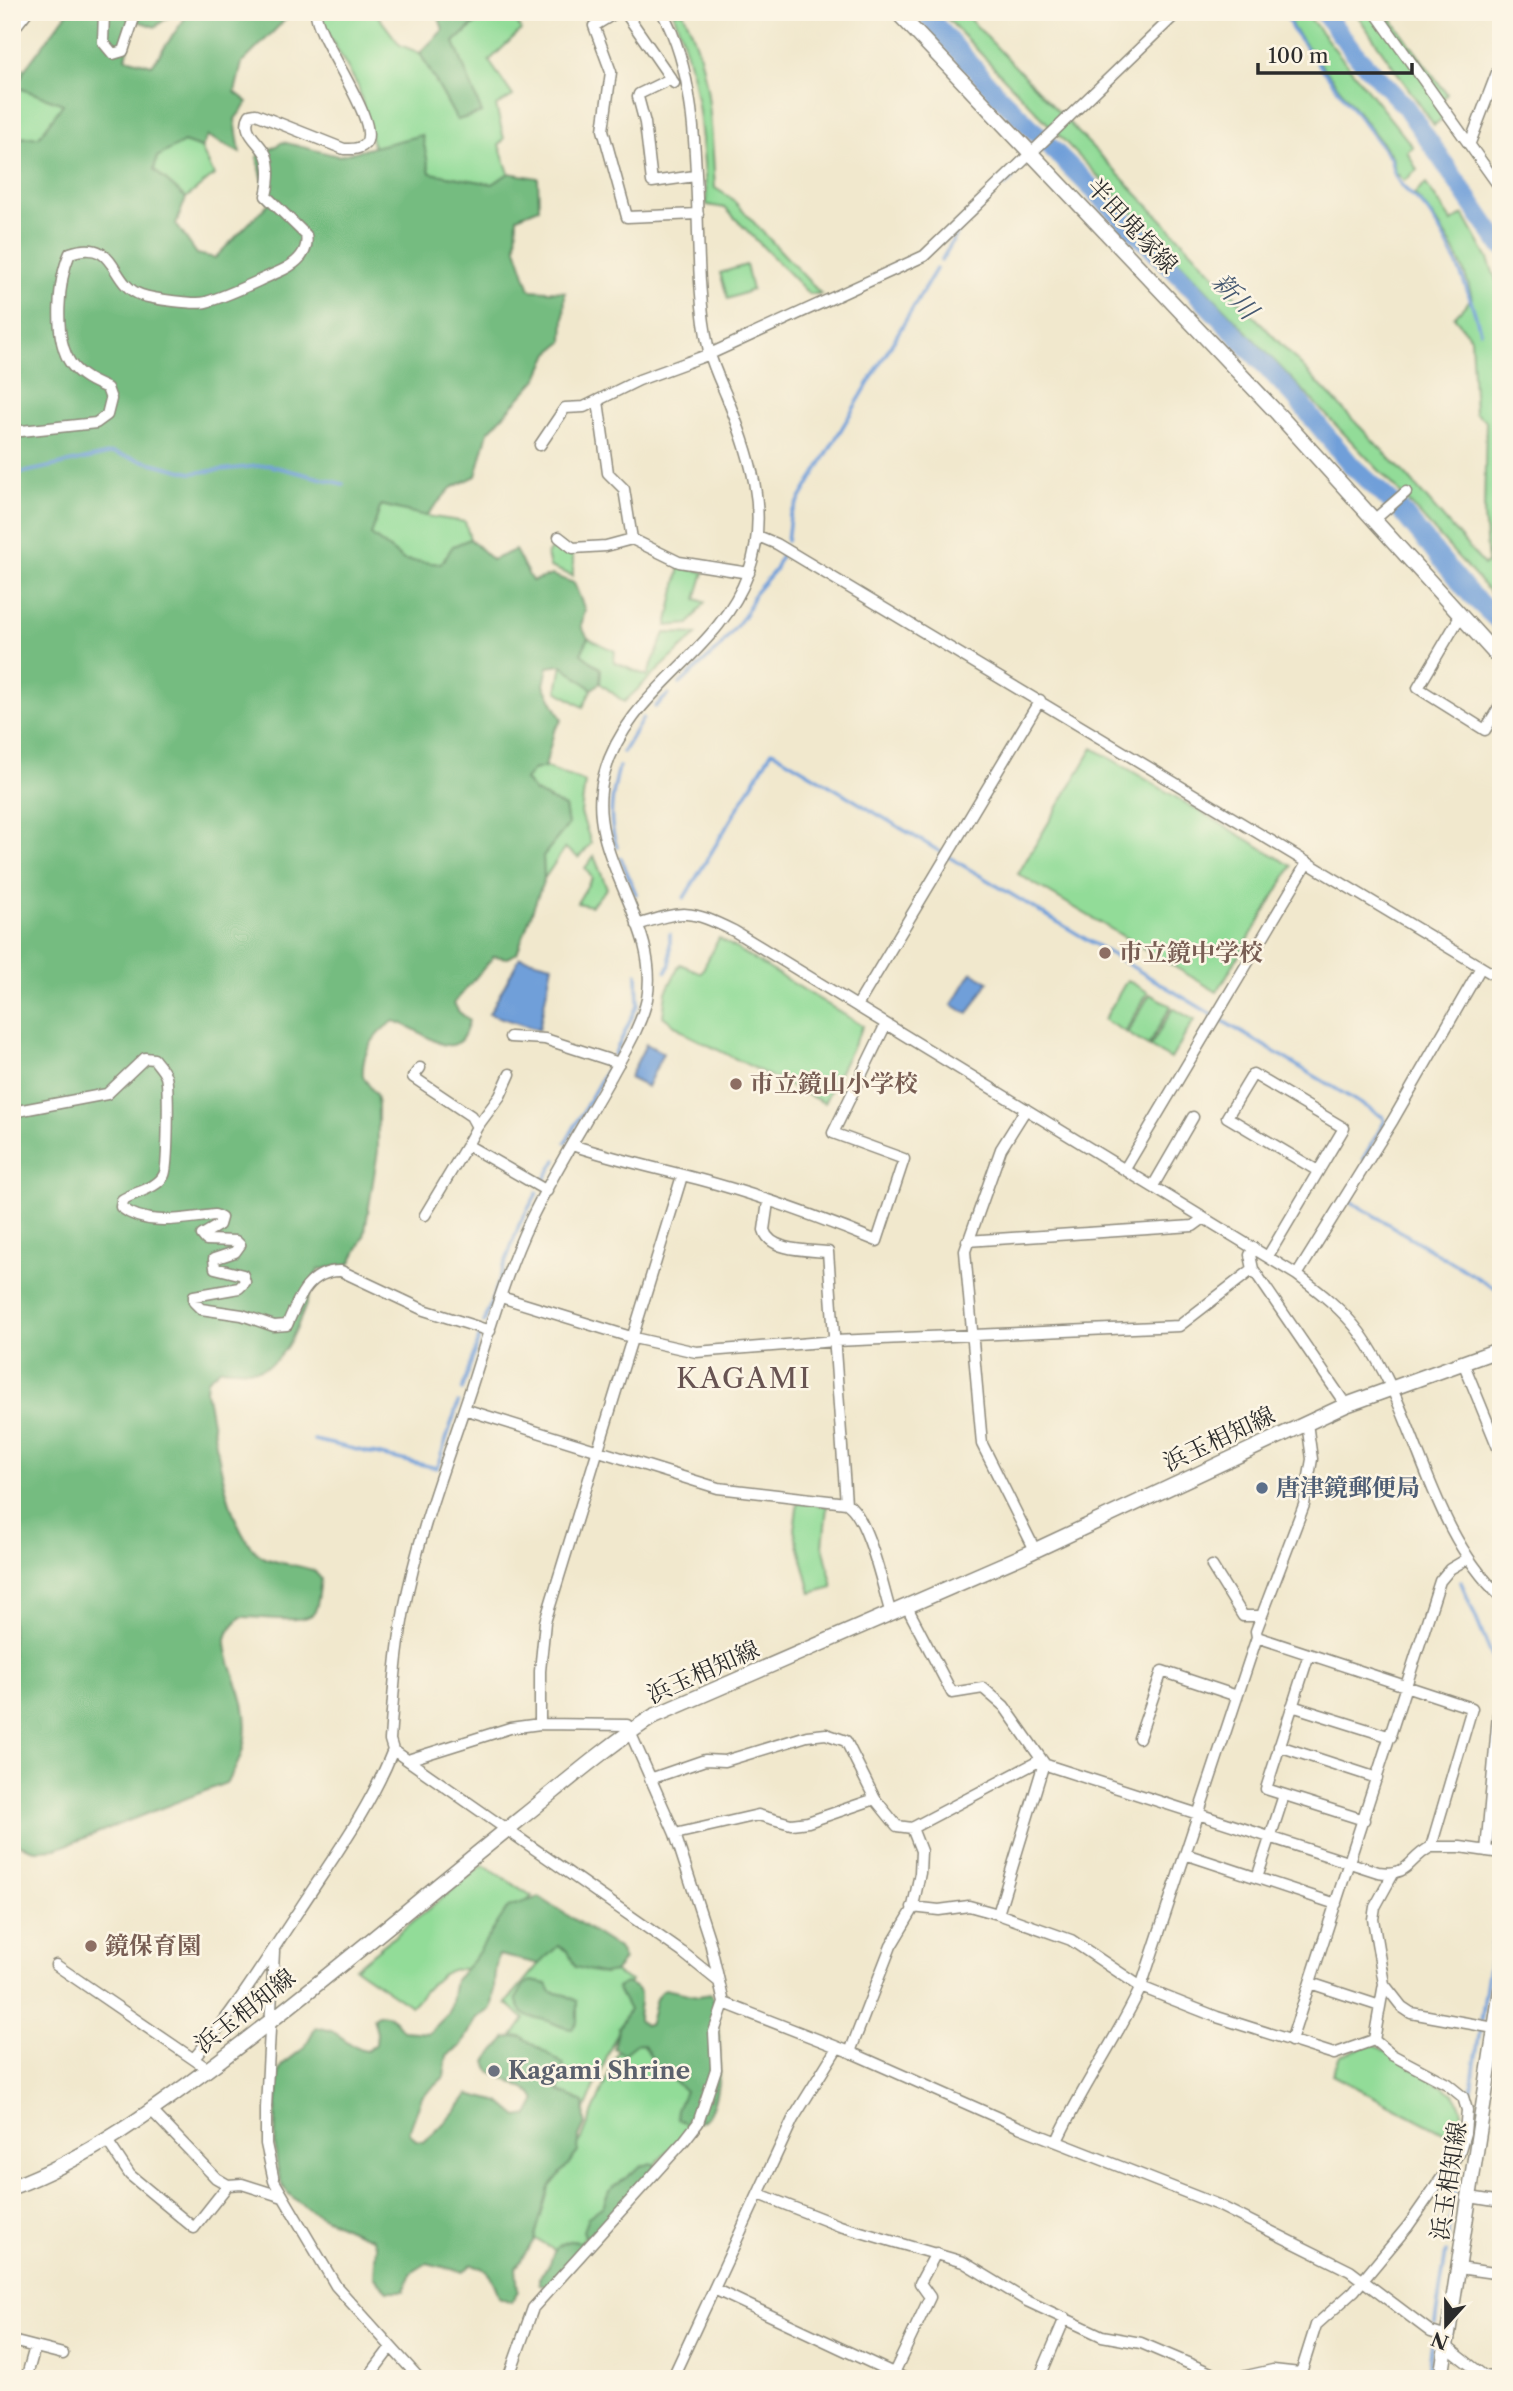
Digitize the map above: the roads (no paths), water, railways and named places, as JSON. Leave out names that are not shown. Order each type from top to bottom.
[{"type":"main road","name":"半田鬼塚線","points":[[897,12],[1031,150],[1377,518],[1501,660]]},
{"type":"main road","name":"浜玉相知線","points":[[12,2187],[106,2139],[152,2111],[272,2021],[508,1829],[654,1716],[1035,1550],[1346,1405],[1501,1349]]},
{"type":"main road","name":"浜玉相知線","points":[[1441,2379],[1498,2028],[1501,1990]]},
{"type":"street","points":[[12,31],[27,12]]},
{"type":"street","points":[[104,12],[103,42],[113,54],[123,51],[127,45],[136,12]]},
{"type":"street","points":[[12,432],[96,423],[107,415],[111,399],[107,388],[88,380],[70,363],[58,325],[64,267],[70,253],[93,250],[108,257],[131,290],[142,296],[203,303],[285,269],[301,258],[308,244],[306,235],[266,196],[268,164],[265,154],[247,129],[247,121],[250,115],[256,114],[344,149],[355,149],[365,144],[368,136],[365,124],[346,74],[317,27],[316,12]]},
{"type":"street","points":[[617,12],[594,26],[611,72],[603,130],[627,217],[698,214]]},
{"type":"street","points":[[625,12],[670,79],[675,84],[687,83]]},
{"type":"street","points":[[195,2057],[229,2018],[274,1951],[361,1816],[393,1750],[390,1740],[394,1676],[404,1609],[422,1536],[501,1297],[526,1232],[640,1022],[649,986],[646,955],[637,925],[605,843],[599,809],[602,780],[626,723],[716,631],[730,613],[749,573],[758,536],[757,491],[750,456],[710,354],[704,314],[687,83],[662,12]]},
{"type":"street","points":[[1376,12],[1501,189]]},
{"type":"street","points":[[540,445],[565,408],[584,407],[639,380],[710,354],[924,256],[1172,14]]},
{"type":"street","points":[[1469,143],[1500,68]]},
{"type":"street","points":[[670,79],[638,97],[645,123],[652,181],[695,176]]},
{"type":"street","points":[[598,401],[608,473],[624,489],[632,539]]},
{"type":"street","points":[[1377,518],[1406,492]]},
{"type":"street","points":[[758,536],[777,544],[1040,699],[1501,979]]},
{"type":"street","points":[[559,537],[573,548],[606,546],[632,539],[679,562],[749,573]]},
{"type":"street","points":[[1461,615],[1418,688],[1485,730],[1501,704]]},
{"type":"street","points":[[857,1006],[1040,699]]},
{"type":"street","points":[[1125,1169],[1307,863]]},
{"type":"street","points":[[637,925],[682,912],[694,913],[734,931],[1297,1275],[1342,1311],[1360,1333],[1390,1387],[1442,1513],[1467,1559],[1501,1597]]},
{"type":"street","points":[[1297,1275],[1393,1120],[1481,967]]},
{"type":"street","points":[[572,1145],[629,1164],[682,1176],[807,1212],[877,1241],[904,1159],[833,1133],[886,1024]]},
{"type":"street","points":[[510,1037],[545,1039],[619,1063]]},
{"type":"street","points":[[12,1112],[107,1094],[145,1058],[154,1059],[165,1074],[169,1094],[165,1130],[168,1150],[166,1174],[159,1182],[122,1200],[121,1208],[140,1219],[170,1220],[215,1215],[220,1218],[219,1225],[202,1235],[206,1240],[236,1241],[240,1245],[235,1252],[214,1259],[215,1268],[243,1275],[245,1282],[239,1288],[194,1296],[194,1302],[201,1308],[242,1315],[274,1326],[286,1325],[310,1281],[329,1271],[341,1271],[424,1310],[490,1331]]},
{"type":"street","points":[[420,1068],[413,1077],[471,1116],[477,1127]]},
{"type":"street","points":[[425,1215],[477,1127],[500,1097],[510,1074]]},
{"type":"street","points":[[1268,1256],[1318,1171],[1343,1128],[1253,1074],[1227,1117],[1318,1171]]},
{"type":"street","points":[[1026,1109],[1001,1149],[967,1241],[982,1444],[1035,1550]]},
{"type":"street","points":[[1153,1186],[1193,1117]]},
{"type":"street","points":[[467,1144],[547,1191]]},
{"type":"street","points":[[540,1724],[540,1671],[545,1622],[682,1176]]},
{"type":"street","points":[[768,1202],[764,1230],[771,1241],[797,1250],[828,1252],[846,1503]]},
{"type":"street","points":[[967,1241],[1193,1226],[1204,1217]]},
{"type":"street","points":[[1254,1248],[1250,1255],[1253,1269],[1346,1405]]},
{"type":"street","points":[[501,1297],[634,1338],[696,1352],[835,1341],[1180,1326],[1253,1269]]},
{"type":"street","points":[[1463,1362],[1501,1455]]},
{"type":"street","points":[[464,1409],[718,1488],[846,1503],[852,1506],[862,1522],[891,1614]]},
{"type":"street","points":[[1057,2141],[1072,2108],[1125,2022],[1141,1987],[1261,1616],[1304,1505],[1312,1459],[1307,1423]]},
{"type":"street","points":[[1291,2041],[1408,1687],[1440,1581],[1450,1569],[1467,1559]]},
{"type":"street","points":[[1212,1566],[1243,1616],[1261,1616]]},
{"type":"street","points":[[907,1607],[952,1693],[983,1688],[1004,1706],[1044,1763]]},
{"type":"street","points":[[650,1779],[705,1759],[725,1761],[807,1736],[826,1734],[846,1741],[875,1799],[897,1826],[912,1828],[1037,1762],[1350,1862],[1393,1874],[1404,1871],[1431,1847],[1472,1708],[1256,1637]]},
{"type":"street","points":[[1309,1654],[1266,1788],[1364,1820]]},
{"type":"street","points":[[1139,1738],[1162,1671],[1237,1696]]},
{"type":"street","points":[[1292,1706],[1391,1737]]},
{"type":"street","points":[[1486,1851],[1498,1714]]},
{"type":"street","points":[[411,1759],[510,1728],[540,1724],[623,1724],[630,1732],[675,1835],[710,1942],[723,2003],[714,2032],[716,2069],[698,2123],[533,2308],[508,2379]]},
{"type":"street","points":[[1279,1746],[1377,1778]]},
{"type":"street","points":[[393,1750],[411,1759],[718,1981]]},
{"type":"street","points":[[998,1914],[1044,1763]]},
{"type":"street","points":[[1258,1878],[1284,1795]]},
{"type":"street","points":[[675,1835],[758,1815],[791,1824],[808,1822],[875,1799]]},
{"type":"street","points":[[850,2052],[891,1946],[898,1939],[912,1907],[920,1873],[921,1851],[912,1828]]},
{"type":"street","points":[[1431,1847],[1501,1853]]},
{"type":"street","points":[[1185,1854],[1336,1904]]},
{"type":"street","points":[[1374,2040],[1384,1984],[1373,1919],[1375,1907],[1393,1874]]},
{"type":"street","points":[[912,1907],[939,1910],[969,1906],[998,1914],[1072,1940],[1141,1987],[1217,2017],[1334,2054],[1374,2040]]},
{"type":"street","points":[[274,1951],[266,2108],[266,2144],[274,2181],[336,2286],[420,2379]]},
{"type":"street","points":[[56,1965],[195,2057],[208,2069]]},
{"type":"street","points":[[1310,1983],[1380,2006]]},
{"type":"street","points":[[1384,1984],[1402,2007],[1411,2012],[1498,2028]]},
{"type":"street","points":[[723,2003],[850,2052],[1057,2141],[1218,2204],[1297,2242],[1364,2280],[1446,2342],[1484,2376],[1501,2378]]},
{"type":"street","points":[[759,2194],[830,2223],[963,2262],[1027,2301],[1102,2336],[1141,2343],[1218,2377],[1242,2377],[1273,2370],[1300,2376],[1316,2325],[1364,2280],[1408,2226],[1460,2153],[1468,2110],[1463,2098],[1447,2084],[1392,2055],[1374,2040]]},
{"type":"street","points":[[672,2379],[793,2119],[837,2048]]},
{"type":"street","points":[[152,2111],[193,2158],[228,2185],[242,2184],[283,2197]]},
{"type":"street","points":[[106,2139],[130,2175],[194,2228],[228,2185]]},
{"type":"street","points":[[1470,2197],[1501,2202]]},
{"type":"street","points":[[894,2372],[930,2297],[920,2283],[936,2253]]},
{"type":"street","points":[[1458,2268],[1501,2274]]},
{"type":"street","points":[[715,2289],[906,2379]]},
{"type":"street","points":[[1039,2379],[1065,2318]]},
{"type":"street","points":[[12,2341],[63,2354]]},
{"type":"street","points":[[26,2379],[35,2347]]},
{"type":"street","points":[[367,2379],[391,2347]]},
{"type":"water","points":[[520,957],[552,965],[539,1030],[489,1014]]},
{"type":"water","points":[[972,972],[988,982],[968,1014],[952,1005]]},
{"type":"water","points":[[646,1044],[663,1053],[647,1087],[629,1078]]},
{"type":"waterway","name":"新川","points":[[924,12],[997,94],[1181,277],[1294,396],[1352,466],[1401,511],[1470,594],[1501,623]]},
{"type":"waterway","points":[[1285,12],[1292,29],[1391,159],[1396,178],[1424,207],[1439,229],[1460,271],[1480,331]]},
{"type":"waterway","points":[[1323,12],[1358,57],[1405,106],[1501,246]]},
{"type":"waterway","points":[[1005,186],[1013,178]]},
{"type":"waterway","points":[[941,261],[963,224]]},
{"type":"waterway","points":[[787,541],[790,516],[936,269]]},
{"type":"waterway","points":[[12,475],[113,453],[191,473],[268,465],[343,484]]},
{"type":"waterway","points":[[680,684],[720,647],[745,615],[754,594],[775,570],[782,553]]},
{"type":"waterway","points":[[655,707],[669,694]]},
{"type":"waterway","points":[[623,752],[643,718]]},
{"type":"waterway","points":[[684,898],[772,751],[1383,1117],[1385,1121],[1363,1159]]},
{"type":"waterway","points":[[617,847],[612,827],[612,807],[619,767]]},
{"type":"waterway","points":[[621,858],[636,894]]},
{"type":"waterway","points":[[666,972],[670,965],[670,934]]},
{"type":"waterway","points":[[614,1055],[638,1004],[637,974]]},
{"type":"waterway","points":[[566,1142],[608,1067]]},
{"type":"waterway","points":[[544,1181],[556,1160]]},
{"type":"waterway","points":[[484,1322],[519,1225],[537,1193]]},
{"type":"waterway","points":[[1350,1201],[1501,1292]]},
{"type":"waterway","points":[[462,1390],[480,1335]]},
{"type":"waterway","points":[[314,1440],[437,1468],[458,1403]]},
{"type":"waterway","points":[[1461,1582],[1501,1678]]},
{"type":"waterway","points":[[1481,2021],[1501,1885]]},
{"type":"waterway","points":[[1471,2090],[1480,2029]]},
{"type":"waterway","points":[[1447,2243],[1458,2170]]},
{"type":"waterway","points":[[1435,2323],[1446,2252]]},
{"type":"waterway","points":[[1427,2379],[1432,2343]]},
{"type":"place","name":"市立鏡中学校","points":[[1105,953]]},
{"type":"place","name":"市立鏡山小学校","points":[[736,1084]]},
{"type":"place","name":"唐津鏡郵便局","points":[[1262,1488]]},
{"type":"place","name":"鏡保育園","points":[[91,1946]]},
{"type":"place","name":"Kagami Shrine","points":[[494,2071]]},
{"type":"district","name":"KAGAMI","points":[[744,1378]]}]
